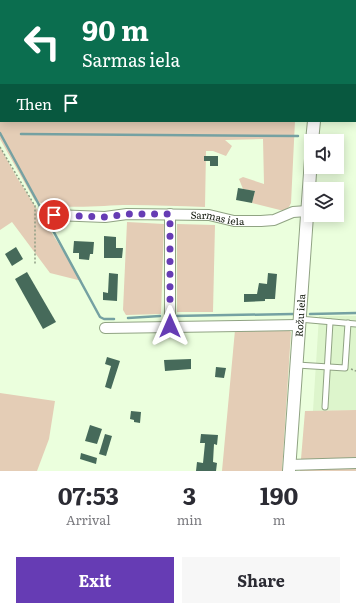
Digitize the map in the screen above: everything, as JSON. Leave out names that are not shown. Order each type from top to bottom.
[{"type":"street","points":[[313,134],[314,122]]},
{"type":"street","name":"Sarmas iela","points":[[54,215],[105,217],[127,214],[209,215],[234,220],[261,221],[274,220],[293,212],[304,211]]},
{"type":"street","points":[[170,214],[170,326]]},
{"type":"street","name":"Rožu iela","points":[[289,468],[306,222]]},
{"type":"street","points":[[106,328],[299,322]]},
{"type":"street","points":[[289,468],[356,463]]},
{"type":"lane","points":[[299,322],[356,324]]},
{"type":"lane","points":[[325,407],[330,322]]},
{"type":"lane","points":[[296,365],[345,368],[348,323]]},
{"type":"path","points":[[0,147],[35,206],[35,264]]},
{"type":"shaded area","points":[[0,122],[295,122],[291,203],[284,211],[252,203],[255,191],[243,189],[239,179],[243,177],[264,184],[263,139],[225,140],[232,146],[226,156],[213,151],[206,151],[205,207],[129,205],[69,207],[45,204],[35,201],[0,139]]},
{"type":"shaded area","points":[[0,147],[16,176],[82,281],[50,273],[12,222],[0,230]]},
{"type":"shaded area","points":[[127,222],[164,224],[161,314],[126,315],[123,310]]},
{"type":"shaded area","points":[[177,224],[215,225],[213,312],[177,312]]},
{"type":"shaded area","points":[[319,316],[356,316],[356,410],[313,411]]},
{"type":"shaded area","points":[[285,328],[291,332],[282,471],[222,471],[235,330]]},
{"type":"shaded area","points":[[0,393],[55,401],[49,439],[37,471],[0,471]]},
{"type":"shaded area","points":[[356,410],[356,471],[300,471],[305,411]]},
{"type":"building","points":[[204,156],[218,156],[218,166],[210,166],[210,161],[204,161]]},
{"type":"building","points":[[238,188],[255,191],[252,203],[236,200]]},
{"type":"building","points":[[104,236],[116,237],[116,248],[123,248],[122,258],[104,258]]},
{"type":"building","points":[[74,241],[94,242],[93,254],[90,254],[89,260],[79,259],[79,253],[73,253]]},
{"type":"building","points":[[16,247],[23,259],[12,266],[5,254]]},
{"type":"building","points":[[27,272],[56,322],[43,329],[15,279]]},
{"type":"building","points":[[109,273],[118,274],[117,301],[103,300],[103,292],[108,293]]},
{"type":"building","points":[[268,273],[277,274],[275,299],[244,302],[244,294],[257,294],[259,283],[267,284]]},
{"type":"building","points":[[107,357],[120,361],[111,389],[105,387],[111,366],[105,364]]},
{"type":"building","points":[[191,359],[191,369],[165,371],[164,360]]},
{"type":"building","points":[[216,367],[226,368],[224,378],[215,377]]},
{"type":"building","points":[[131,411],[141,412],[140,423],[134,422],[134,420],[130,419]]},
{"type":"building","points":[[90,425],[102,429],[97,444],[85,441]]},
{"type":"building","points":[[105,434],[112,436],[106,456],[99,454]]},
{"type":"building","points":[[201,434],[218,435],[217,445],[214,444],[213,462],[217,463],[216,471],[196,471],[197,462],[203,463],[205,443],[200,443]]},
{"type":"building","points":[[81,453],[97,458],[96,464],[80,459]]},
{"type":"waterway","points":[[0,133],[100,317],[104,319],[114,319]]},
{"type":"waterway","points":[[21,134],[298,136]]},
{"type":"waterway","points":[[310,314],[356,313]]},
{"type":"waterway","points":[[173,316],[293,314]]},
{"type":"waterway","points":[[128,318],[160,316]]},
{"type":"route","points":[[54,215],[105,217],[127,214],[170,214],[170,326]]}]
